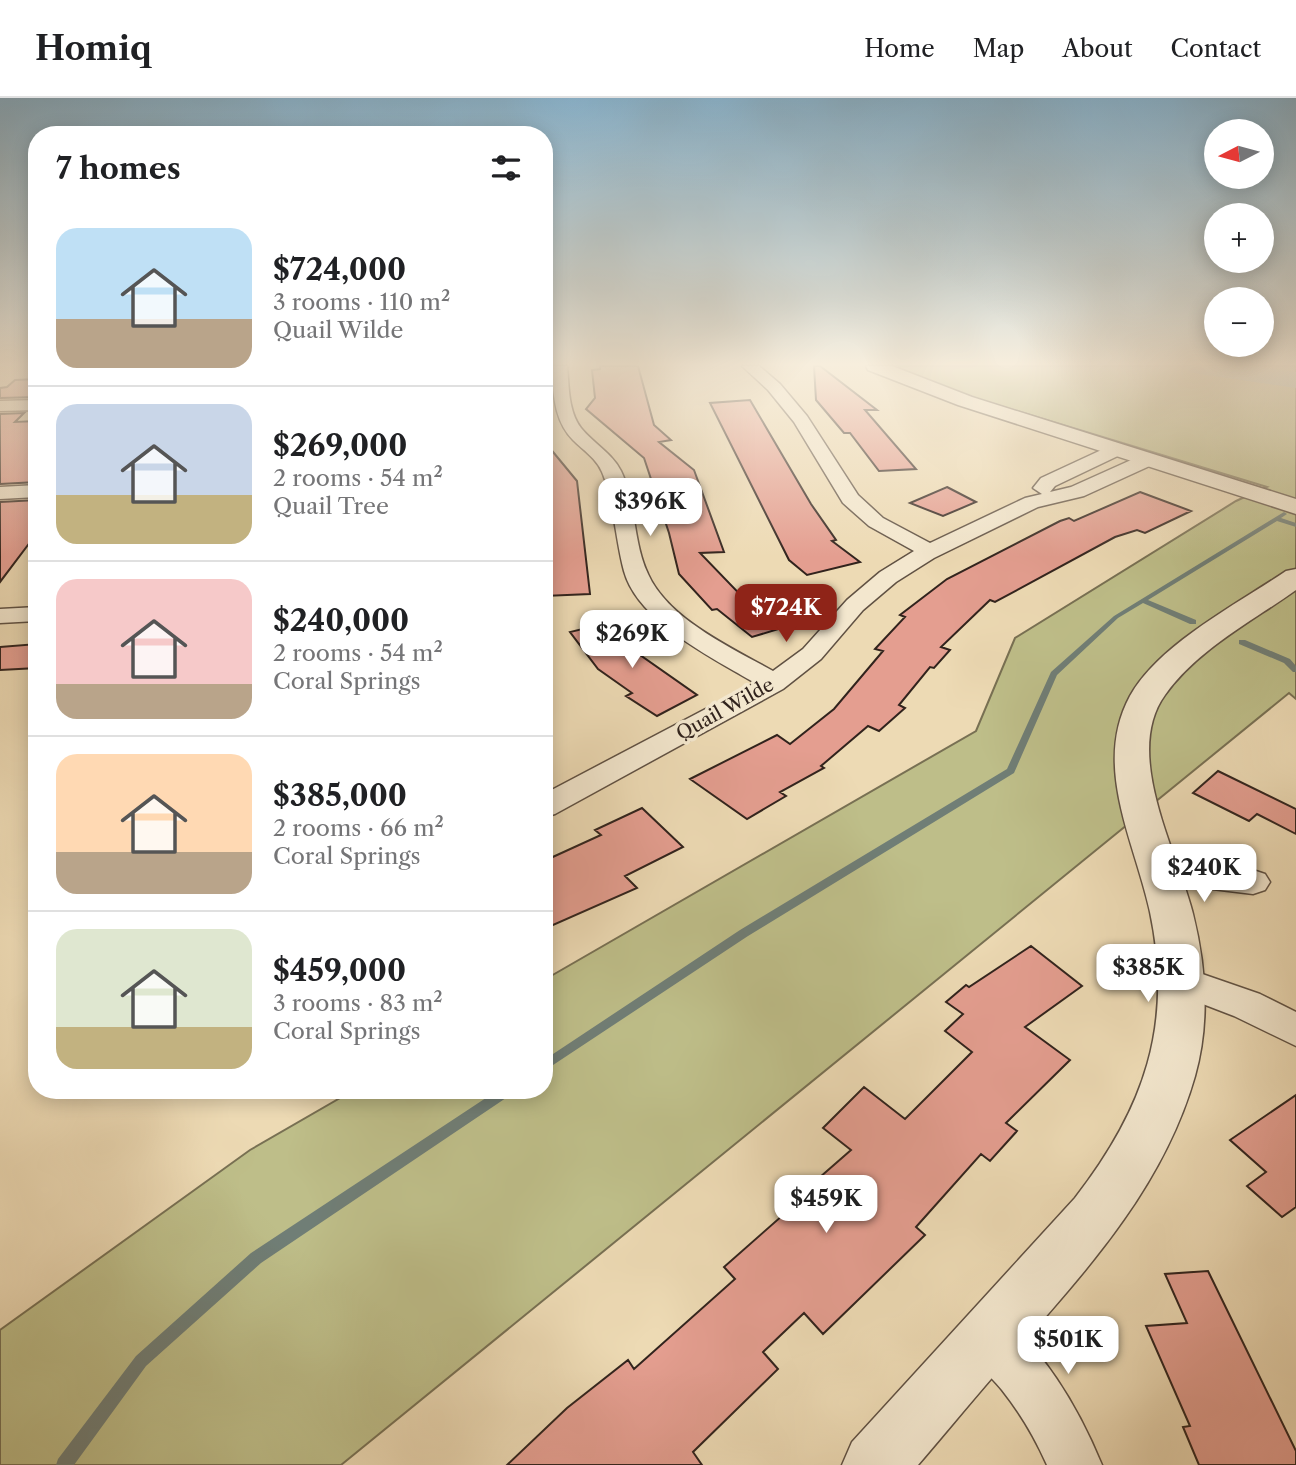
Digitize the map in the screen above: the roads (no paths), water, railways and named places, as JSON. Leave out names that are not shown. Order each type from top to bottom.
[{"type":"street","points":[[575,430],[606,461],[612,472],[636,574],[643,589],[689,632],[774,684]]},
{"type":"street","points":[[807,430],[842,488],[856,505],[893,533],[930,551]]},
{"type":"street","points":[[1054,430],[1296,507]]},
{"type":"street","name":"Quail Wilde","points":[[1032,502],[1048,482],[1116,450]]},
{"type":"street","name":"Quail Wilde","points":[[553,802],[774,684],[811,654],[855,605],[888,577],[930,551],[1032,502],[1077,492],[1147,460]]},
{"type":"street","points":[[0,492],[28,491]]},
{"type":"street","points":[[875,1465],[1083,1234],[1123,1181],[1153,1127],[1171,1074],[1181,1022],[1182,981],[1171,912],[1135,795],[1131,763],[1133,733],[1141,707],[1168,670],[1296,577]]},
{"type":"street","points":[[0,615],[28,614]]},
{"type":"street","points":[[1159,873],[1254,882]]},
{"type":"street","points":[[1182,981],[1247,1005],[1296,1030]]},
{"type":"street","points":[[987,1338],[1019,1372],[1048,1409],[1075,1465]]},
{"type":"waterway","points":[[553,1060],[744,933],[1011,771],[1054,674],[1116,617],[1284,514]]},
{"type":"waterway","points":[[1277,519],[1296,525]]},
{"type":"waterway","points":[[1143,601],[1193,622]]},
{"type":"waterway","points":[[1242,642],[1287,661],[1296,670]]},
{"type":"waterway","points":[[64,1465],[141,1361],[256,1258],[494,1099]]}]
